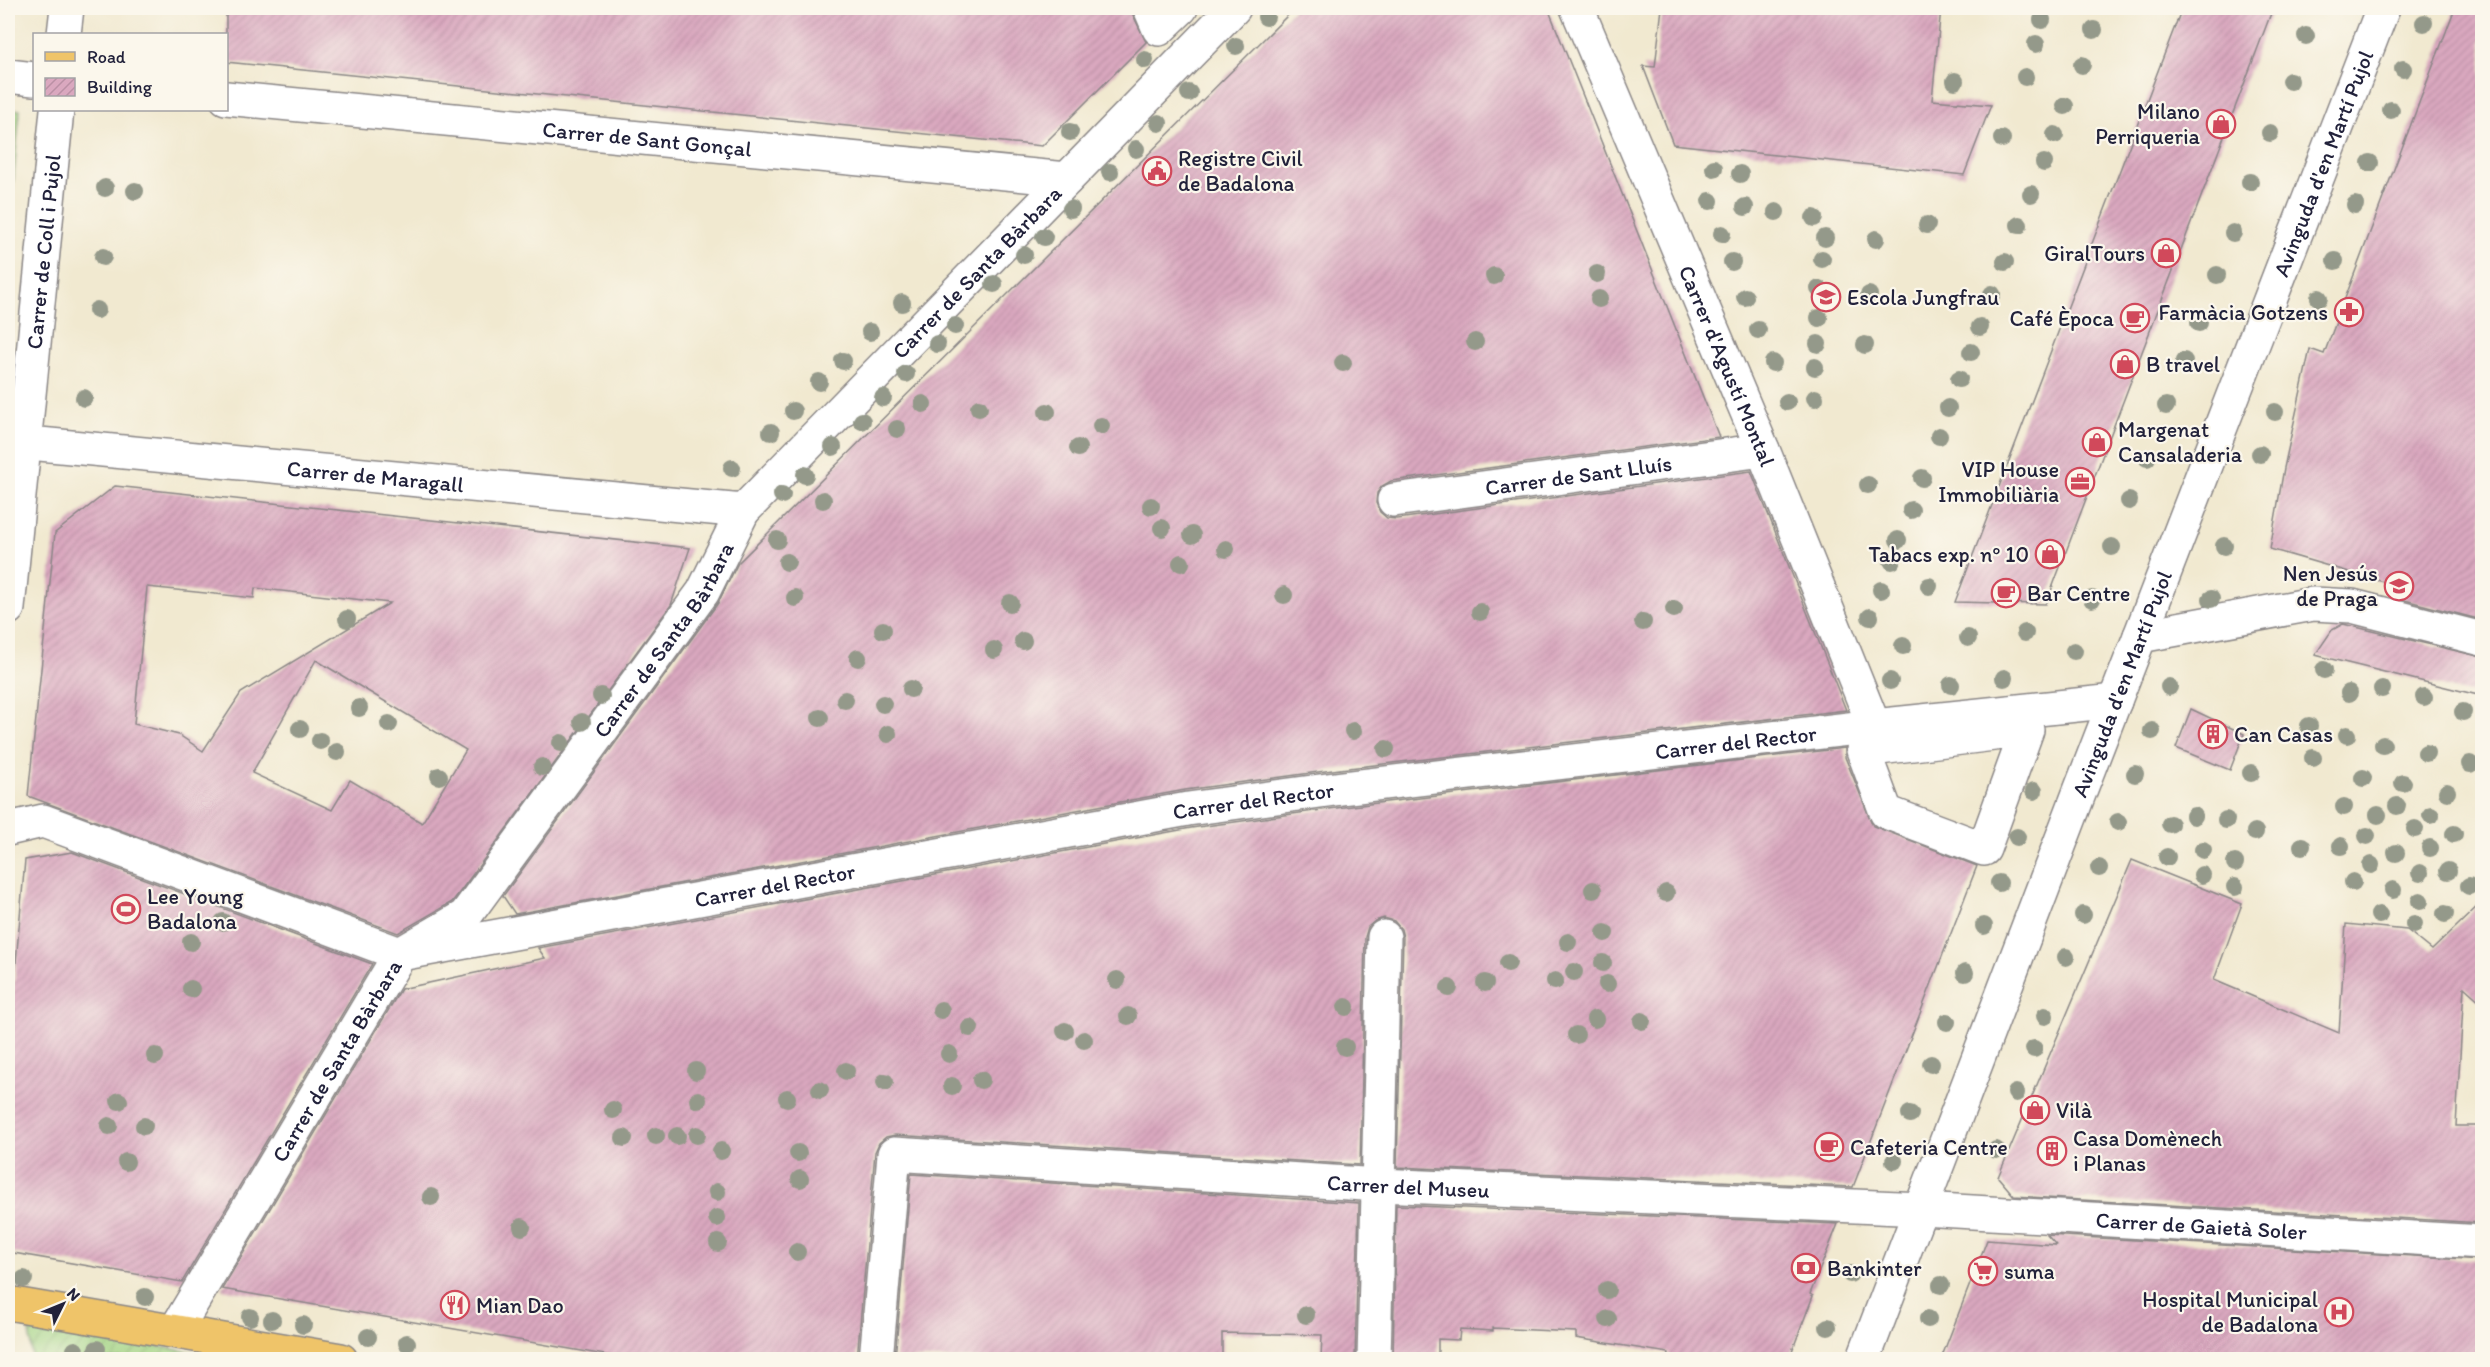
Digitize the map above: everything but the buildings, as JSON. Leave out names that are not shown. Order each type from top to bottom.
[{"type":"main road","points":[[8,1303],[341,1359]]},
{"type":"street","points":[[64,33],[67,8]]},
{"type":"street","points":[[1150,8],[1159,29],[1181,8]]},
{"type":"street","name":"Carrer de Santa Bàrbara","points":[[175,1331],[400,954],[465,916],[703,592],[743,511],[1234,8]]},
{"type":"street","name":"Carrer d'Agustí Montal","points":[[1577,8],[1763,450],[1874,726]]},
{"type":"street","name":"Avinguda d'en Martí Pujol","points":[[1863,1359],[2383,8]]},
{"type":"street","points":[[8,76],[33,79]]},
{"type":"street","name":"Carrer de Sant Gonçal","points":[[228,98],[1067,179]]},
{"type":"street","name":"Carrer de Coll i Pujol","points":[[8,608],[16,442],[57,111]]},
{"type":"street","name":"Carrer de Maragall","points":[[16,442],[743,511]]},
{"type":"street","name":"Carrer de Sant Lluís","points":[[1394,500],[1763,450]]},
{"type":"street","points":[[2140,636],[2313,604],[2352,606],[2482,639]]},
{"type":"street","name":"Carrer del Rector","points":[[400,954],[1188,808],[1353,786],[1874,726],[2115,701]]},
{"type":"street","points":[[2027,730],[1984,849],[1886,812],[1863,750],[2027,730]]},
{"type":"street","points":[[8,830],[43,821],[400,954]]},
{"type":"street","points":[[1374,1359],[1384,937]]},
{"type":"street","name":"Carrer del Museu","points":[[876,1359],[894,1154],[1379,1185],[1922,1209]]},
{"type":"street","name":"Carrer de Gaietà Soler","points":[[1922,1209],[2482,1242]]},
{"type":"green space","points":[[8,109],[20,110],[8,237]]},
{"type":"green space","points":[[29,1325],[234,1359],[32,1359]]},
{"type":"place","name":"Milano Perriqueria","points":[[2221,124]]},
{"type":"place","name":"Registre Civil de Badalona","points":[[1157,171]]},
{"type":"place","name":"GiralTours","points":[[2166,253]]},
{"type":"place","name":"Escola Jungfrau","points":[[1826,297]]},
{"type":"place","name":"Farmàcia Gotzens","points":[[2349,312]]},
{"type":"place","name":"Café Època","points":[[2135,318]]},
{"type":"place","name":"B travel","points":[[2125,364]]},
{"type":"place","name":"Margenat Cansaladeria","points":[[2097,442]]},
{"type":"place","name":"VIP House Immobiliària","points":[[2080,482]]},
{"type":"place","name":"Tabacs exp. nº 10","points":[[2050,554]]},
{"type":"place","name":"Nen Jesús de Praga","points":[[2399,586]]},
{"type":"place","name":"Bar Centre","points":[[2006,593]]},
{"type":"place","name":"Can Casas","points":[[2213,734]]},
{"type":"place","name":"Lee Young Badalona","points":[[126,909]]},
{"type":"place","name":"Vilà","points":[[2035,1110]]},
{"type":"place","name":"Cafeteria Centre","points":[[1829,1147]]},
{"type":"place","name":"Casa Domènech i Planas","points":[[2052,1151]]},
{"type":"place","name":"Bankinter","points":[[1806,1268]]},
{"type":"place","name":"suma","points":[[1983,1271]]},
{"type":"place","name":"Mian Dao","points":[[455,1305]]},
{"type":"place","name":"Hospital Municipal de Badalona","points":[[2339,1312]]}]
